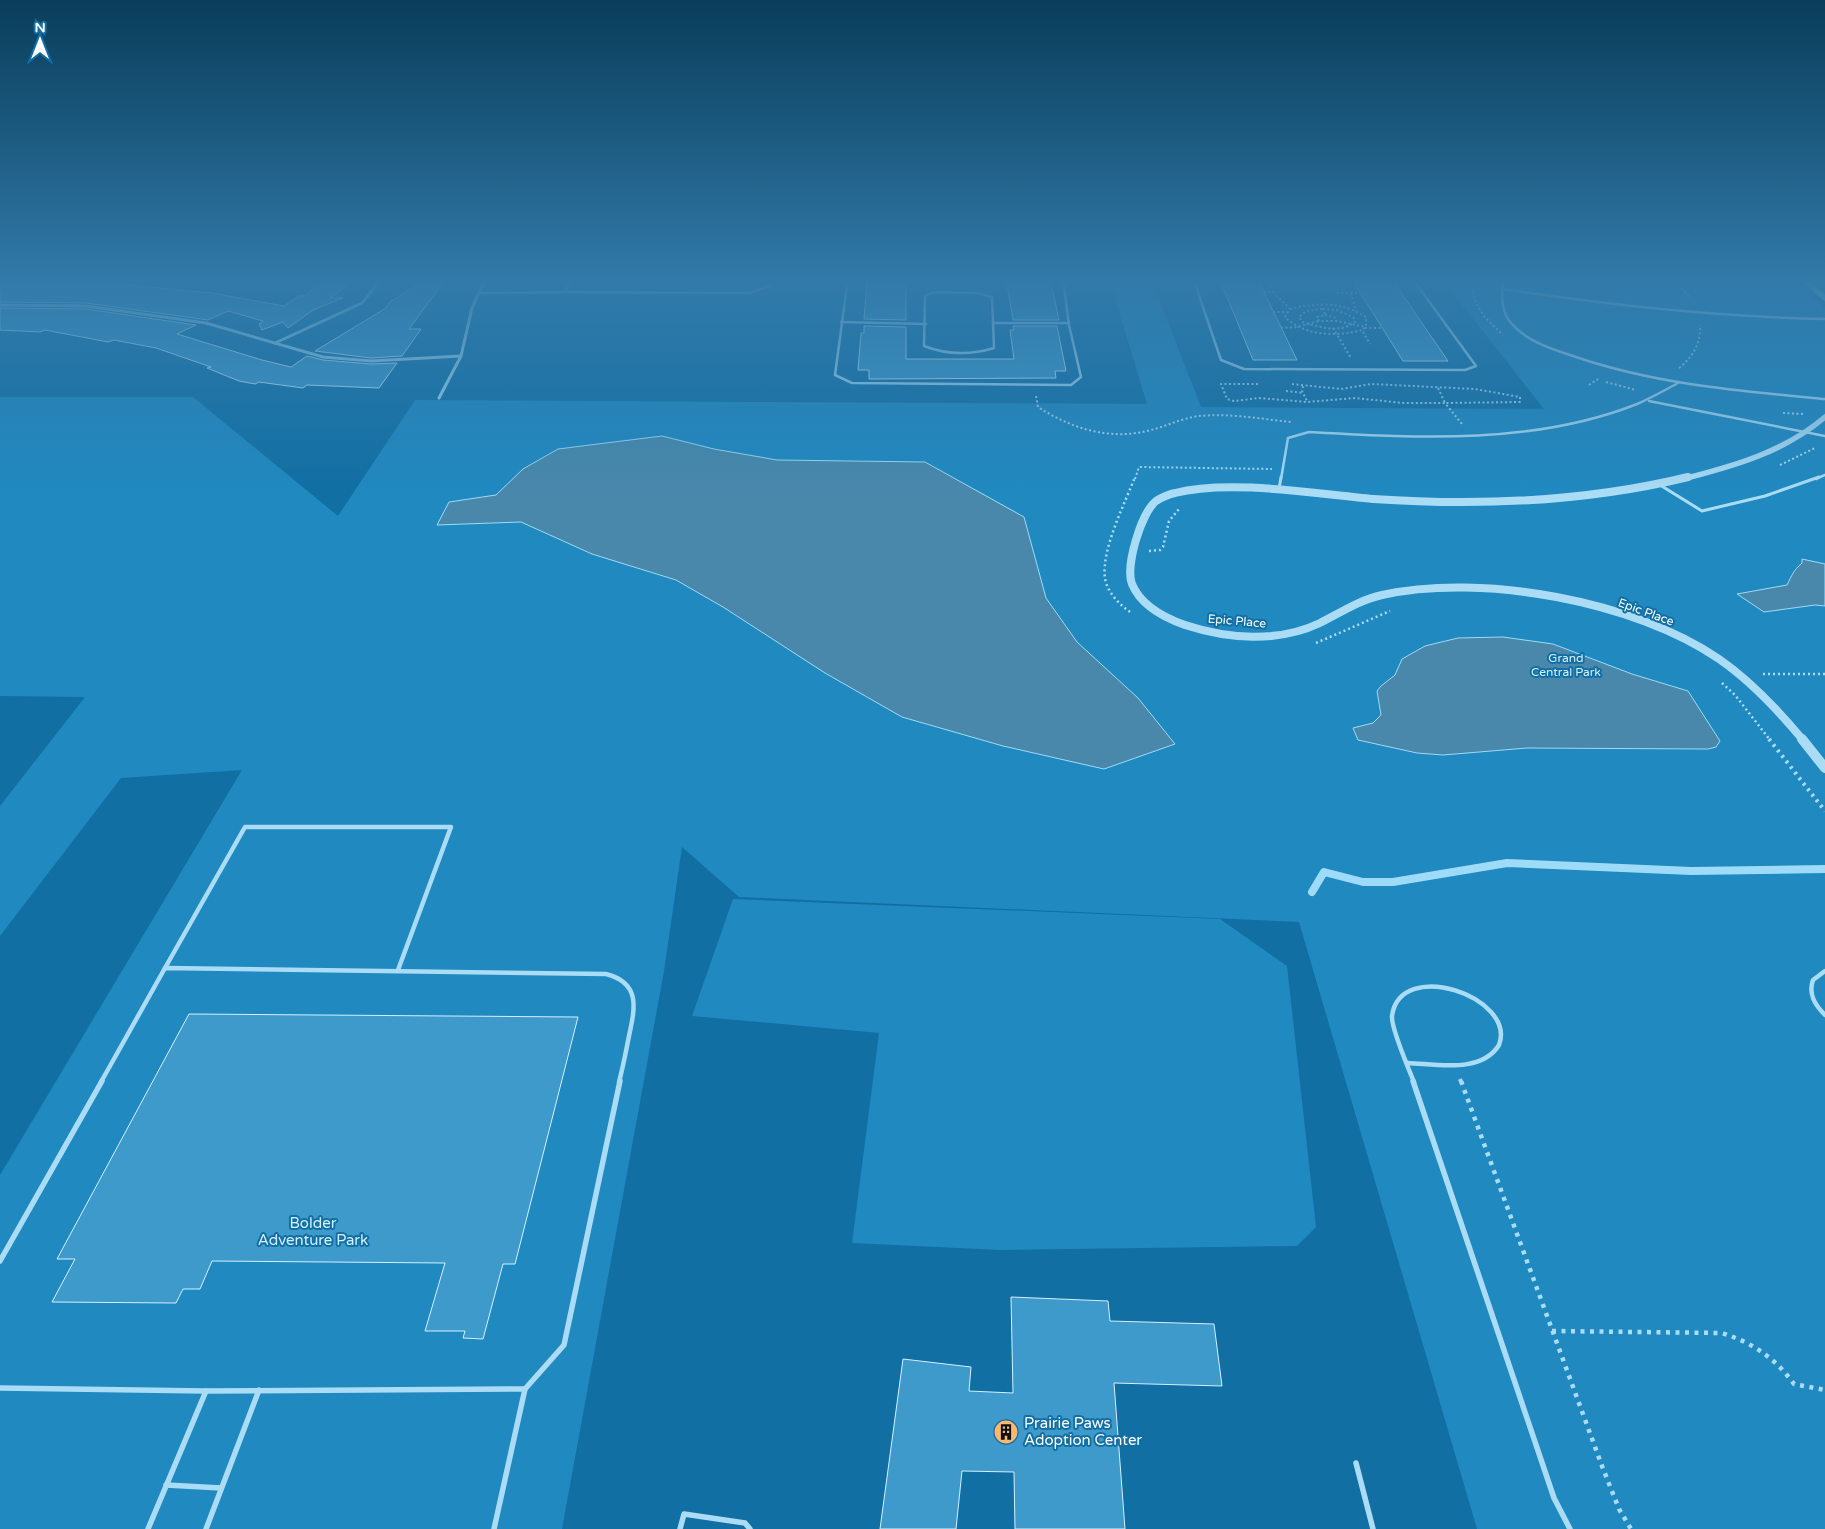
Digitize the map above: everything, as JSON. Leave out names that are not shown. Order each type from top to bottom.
[{"type":"street","points":[[296,349],[323,357],[371,361],[461,356]]},
{"type":"street","points":[[438,398],[461,356],[463,349]]},
{"type":"street","name":"Epic Place","points":[[1825,417],[1791,442],[1750,461],[1660,485],[1584,495],[1496,501],[1363,499],[1218,487],[1184,491],[1156,500],[1147,515],[1130,561],[1130,579],[1136,593],[1152,608],[1180,623],[1220,633],[1264,636],[1309,628],[1370,598],[1416,590],[1467,588],[1518,591],[1564,599],[1644,622],[1682,638],[1718,659],[1740,676],[1757,690],[1825,768]]},
{"type":"lane","points":[[838,349],[835,375],[852,383],[1071,385],[1081,377],[1075,349]]},
{"type":"lane","points":[[932,349],[936,351],[984,351],[989,349]]},
{"type":"lane","points":[[1217,349],[1221,360],[1244,369],[1465,370],[1476,366],[1464,349]]},
{"type":"lane","points":[[1557,349],[1586,362],[1660,381],[1825,399]]},
{"type":"lane","points":[[1278,492],[1288,438],[1297,434],[1309,432],[1417,436],[1509,432],[1569,424],[1649,401],[1678,383]]},
{"type":"lane","points":[[1649,401],[1825,436]]},
{"type":"lane","points":[[1660,485],[1702,512],[1768,496],[1825,475]]},
{"type":"lane","points":[[0,1261],[245,827],[451,827],[398,970]]},
{"type":"lane","points":[[165,968],[596,972],[619,977],[627,983],[633,994],[635,1008],[564,1345],[525,1389],[494,1529]]},
{"type":"lane","points":[[1825,971],[1814,978],[1811,985],[1814,1003],[1825,1015]]},
{"type":"lane","points":[[1408,1063],[1469,1063],[1492,1054],[1499,1046],[1501,1037],[1500,1026],[1494,1016],[1474,998],[1460,991],[1430,986],[1405,992],[1397,999],[1393,1008],[1392,1018],[1554,1498],[1570,1529]]},
{"type":"lane","points":[[0,1388],[206,1391],[525,1389]]},
{"type":"lane","points":[[206,1529],[259,1390]]},
{"type":"lane","points":[[148,1529],[206,1391]]},
{"type":"lane","points":[[1356,1463],[1374,1529]]},
{"type":"lane","points":[[166,1485],[221,1488]]},
{"type":"lane","points":[[680,1529],[684,1514],[745,1523],[750,1529]]},
{"type":"path","points":[[1347,349],[1358,369]]},
{"type":"path","points":[[1660,381],[1684,365],[1696,349]]},
{"type":"path","points":[[1589,385],[1598,379]]},
{"type":"path","points":[[1266,382],[1250,385],[1228,382],[1221,384],[1227,399],[1234,401],[1259,398],[1307,402],[1355,398],[1403,403],[1520,402],[1520,398],[1507,394],[1438,388],[1367,384],[1356,388],[1324,388],[1287,383]]},
{"type":"path","points":[[1035,384],[1038,407],[1068,426],[1098,433],[1124,434],[1148,431],[1176,420],[1198,416],[1228,416],[1293,422]]},
{"type":"path","points":[[1303,386],[1303,393],[1307,402]]},
{"type":"path","points":[[1438,388],[1445,403],[1464,427]]},
{"type":"path","points":[[1286,391],[1303,393]]},
{"type":"path","points":[[1136,616],[1115,598],[1105,578],[1104,569],[1139,466],[1282,469]]},
{"type":"path","points":[[1307,645],[1331,639],[1367,620],[1392,611]]},
{"type":"path","points":[[1825,674],[1740,676],[1717,679],[1735,695],[1825,811]]},
{"type":"path","points":[[1455,1063],[1602,1466],[1619,1508],[1631,1529]]},
{"type":"path","points":[[1552,1331],[1722,1333],[1740,1338],[1773,1357],[1794,1384],[1825,1390]]},
{"type":"green space","points":[[1131,349],[1179,349],[1201,407],[1544,409],[1497,349],[1825,349],[1825,1529],[1477,1529],[1299,922],[739,897],[682,847],[664,971],[562,1529],[0,1529],[0,1175],[242,770],[121,778],[0,936],[0,806],[85,697],[0,696],[0,397],[193,397],[338,516],[415,400],[1147,404]]},
{"type":"green space","points":[[733,899],[1220,919],[1287,966],[1316,1227],[1297,1246],[1000,1250],[852,1243],[879,1033],[692,1016]]},
{"type":"shaded area","points":[[662,436],[714,449],[777,460],[925,462],[1024,517],[1046,598],[1077,642],[1138,698],[1175,744],[1104,769],[1003,746],[902,717],[825,673],[723,607],[676,580],[592,554],[521,522],[437,525],[449,502],[496,495],[523,469],[558,449]]},
{"type":"shaded area","points":[[1802,559],[1825,564],[1825,606],[1815,605],[1764,612],[1737,594],[1787,585],[1802,563]]},
{"type":"shaded area","points":[[1503,637],[1553,644],[1632,674],[1688,691],[1720,741],[1716,747],[1708,749],[1527,748],[1443,755],[1417,753],[1358,740],[1353,728],[1373,723],[1381,715],[1377,691],[1395,675],[1402,659],[1425,646],[1458,638]]},
{"type":"building","points":[[160,349],[227,349],[291,367],[307,356],[323,360],[371,364],[397,363],[379,388],[307,385],[303,388],[259,382],[255,384],[239,381],[207,368],[211,367]]},
{"type":"building","points":[[318,349],[407,349],[402,356],[371,358],[315,351]]},
{"type":"building","points":[[860,349],[906,349],[906,359],[1014,359],[1013,349],[1062,349],[1066,371],[1055,371],[1056,378],[869,379],[869,370],[858,370]]},
{"type":"building","points":[[1249,349],[1292,349],[1297,360],[1253,360]]},
{"type":"building","points":[[1396,349],[1440,349],[1448,361],[1403,361]]},
{"type":"building","points":[[189,1014],[578,1017],[515,1264],[503,1264],[483,1339],[463,1338],[465,1331],[425,1331],[445,1263],[212,1261],[200,1289],[183,1289],[176,1303],[52,1302],[75,1259],[57,1259]]},
{"type":"building","name":"Prairie Paws Adoption Center","points":[[1011,1297],[1108,1301],[1110,1321],[1214,1324],[1222,1386],[1114,1383],[1125,1529],[1015,1529],[1014,1472],[962,1471],[956,1529],[880,1529],[903,1359],[971,1367],[969,1391],[1013,1393]]},
{"type":"waterway","points":[[1312,892],[1324,872],[1363,882],[1393,882],[1507,863],[1691,871],[1825,869]]},
{"type":"place","name":"Prairie Paws Adoption Center","points":[[1006,1432]]},
{"type":"park label","name":"Grand Central Park","points":[[1566,665]]},
{"type":"park label","name":"Bolder Adventure Park","points":[[313,1232]]}]
